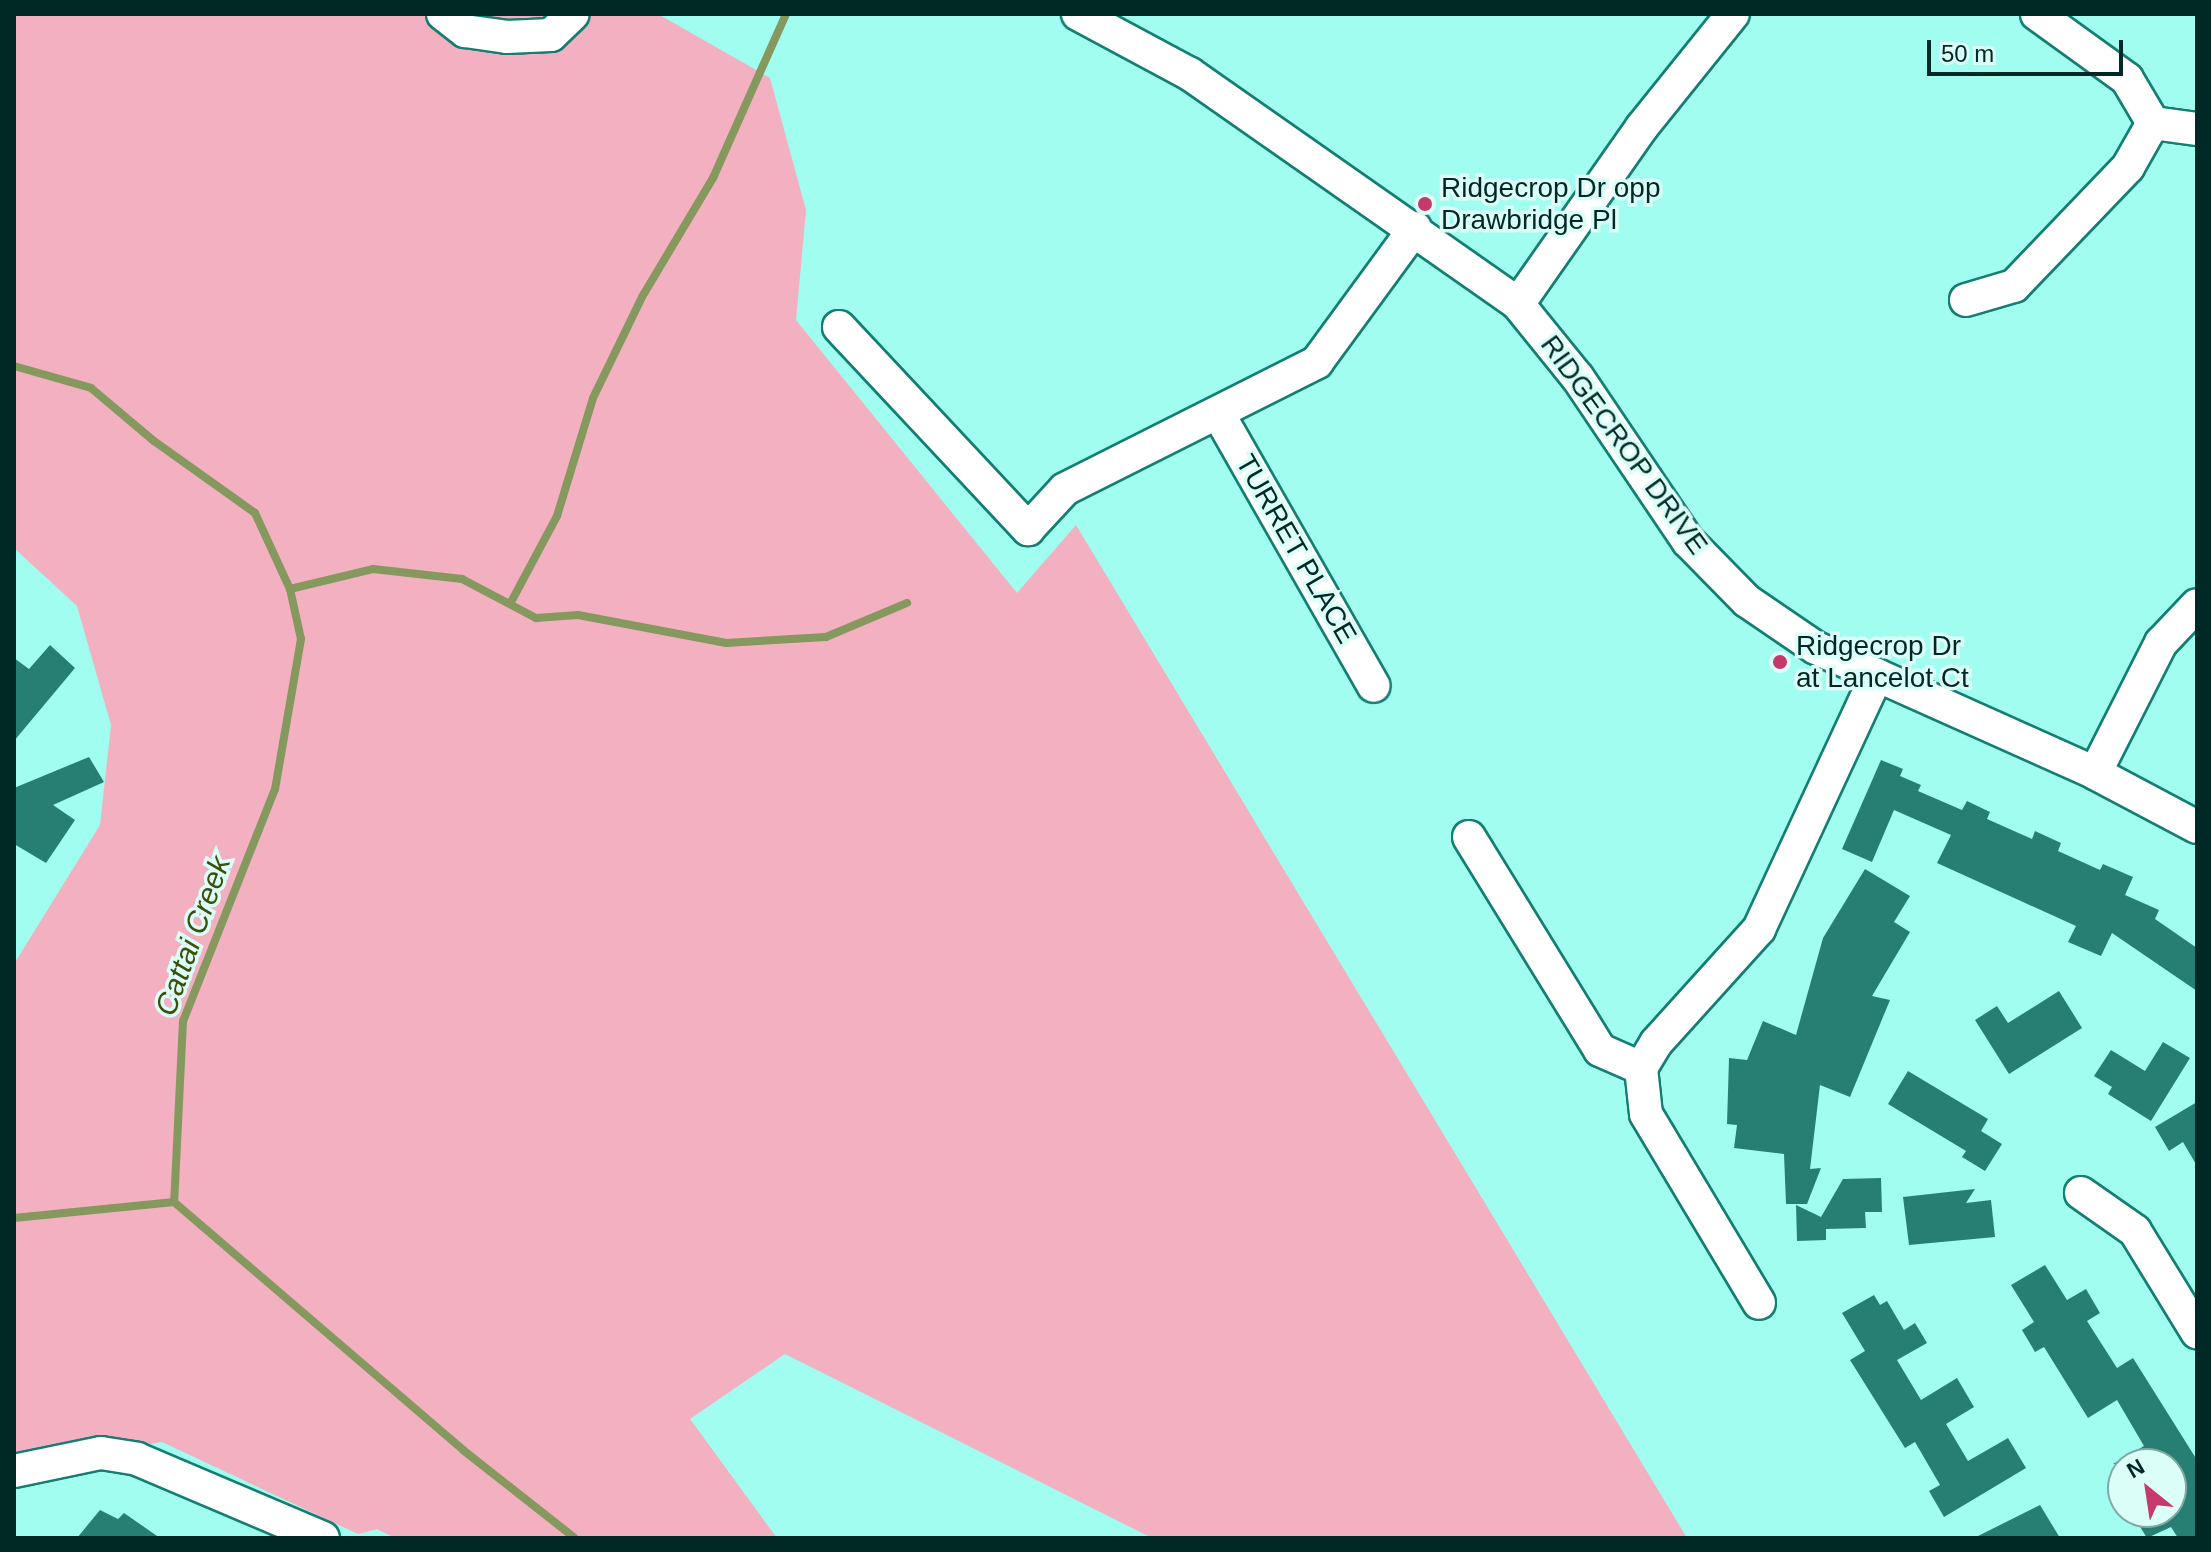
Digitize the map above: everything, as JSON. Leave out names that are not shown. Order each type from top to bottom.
[{"type":"street","points":[[443,14],[465,31],[507,37],[551,35],[573,14]]},
{"type":"street","name":"RIDGECROP DRIVE","points":[[1078,14],[1190,74],[1415,228],[1518,304],[1578,378],[1688,541],[1747,601],[1816,648],[2095,773],[2197,827]]},
{"type":"street","points":[[1518,304],[1642,127],[1733,14]]},
{"type":"street","points":[[2037,14],[2127,79],[2153,123]]},
{"type":"street","points":[[2153,123],[2197,129]]},
{"type":"street","points":[[1966,300],[2014,286],[2128,167],[2153,123]]},
{"type":"street","points":[[839,327],[1028,529],[1065,489],[1317,362],[1415,228]]},
{"type":"street","name":"TURRET PLACE","points":[[1218,413],[1374,686]]},
{"type":"street","points":[[2095,773],[2161,643],[2197,605]]},
{"type":"street","points":[[1759,1303],[1646,1114],[1641,1068],[1656,1043],[1759,929],[1877,675]]},
{"type":"street","points":[[1469,837],[1600,1050],[1641,1068]]},
{"type":"street","points":[[2081,1193],[2135,1231],[2197,1332]]},
{"type":"street","points":[[14,1471],[101,1453],[137,1459],[323,1538]]},
{"type":"shaded area","points":[[14,14],[658,14],[770,78],[806,210],[796,320],[1017,593],[1076,525],[1687,1538],[1152,1538],[785,1354],[690,1419],[777,1538],[395,1538],[377,1529],[358,1534],[162,1442],[14,1467],[14,964],[100,825],[111,725],[77,606],[14,548]]},
{"type":"building","points":[[50,645],[75,668],[14,741],[14,658],[29,669]]},
{"type":"building","points":[[89,757],[104,782],[53,805],[75,820],[46,863],[14,844],[14,788]]},
{"type":"building","points":[[1881,760],[1903,769],[1900,776],[1921,785],[1918,791],[1962,810],[1967,801],[1990,812],[1987,819],[2032,839],[2035,831],[2061,843],[2058,851],[2100,870],[2103,864],[2133,877],[2125,895],[2159,910],[2155,919],[2197,948],[2197,991],[2112,933],[2101,956],[2068,942],[2076,926],[1937,863],[1951,835],[1894,810],[1872,862],[1842,849]]},
{"type":"building","points":[[1865,869],[1910,896],[1894,922],[1910,932],[1872,996],[1890,1000],[1850,1097],[1820,1085],[1810,1169],[1821,1168],[1807,1204],[1786,1204],[1784,1154],[1734,1148],[1737,1125],[1727,1124],[1729,1058],[1747,1060],[1763,1021],[1796,1035],[1823,938]]},
{"type":"building","points":[[2059,991],[2082,1028],[2009,1074],[1975,1020],[1997,1006],[2008,1023]]},
{"type":"building","points":[[2163,1042],[2190,1058],[2151,1121],[2108,1094],[2112,1087],[2094,1076],[2111,1050],[2145,1071]]},
{"type":"building","points":[[1908,1071],[1988,1119],[1981,1131],[2002,1144],[1985,1171],[1962,1157],[1966,1151],[1888,1104]]},
{"type":"building","points":[[2197,1102],[2197,1166],[2183,1142],[2169,1151],[2155,1127]]},
{"type":"building","points":[[1881,1178],[1882,1212],[1865,1212],[1866,1228],[1826,1229],[1826,1240],[1797,1241],[1796,1205],[1821,1217],[1843,1179]]},
{"type":"building","points":[[1975,1189],[1966,1203],[1991,1200],[1995,1237],[1909,1245],[1903,1197]]},
{"type":"building","points":[[2045,1265],[2067,1300],[2086,1289],[2100,1313],[2087,1321],[2117,1368],[2133,1358],[2197,1460],[2197,1538],[2178,1538],[2172,1528],[2187,1528],[2187,1448],[2141,1448],[2144,1446],[2117,1400],[2088,1418],[2044,1347],[2035,1352],[2022,1330],[2034,1322],[2011,1285]]},
{"type":"building","points":[[1874,1295],[1880,1305],[1887,1301],[1904,1330],[1915,1323],[1927,1343],[1897,1360],[1921,1400],[1957,1378],[1974,1407],[1946,1424],[1968,1461],[2008,1438],[2026,1468],[1944,1517],[1929,1491],[1940,1485],[1915,1442],[1905,1448],[1850,1360],[1865,1351],[1842,1313]]},
{"type":"building","points":[[2040,1505],[2060,1538],[1974,1538]]},
{"type":"building","points":[[100,1510],[118,1519],[124,1513],[160,1538],[77,1538]]},
{"type":"building","points":[[2141,1528],[2169,1528],[2147,1538]]},
{"type":"waterway","points":[[510,604],[557,516],[593,398],[642,297],[713,178],[786,14]]},
{"type":"waterway","name":"Cattai Creek","points":[[14,366],[91,388],[154,441],[255,513],[290,589],[301,639],[275,789],[183,1021],[174,1202],[463,1450],[575,1538]]},
{"type":"waterway","points":[[290,589],[373,569],[462,579],[536,618],[578,615],[726,643],[826,637],[907,603]]},
{"type":"waterway","points":[[14,1218],[174,1202]]},
{"type":"place","name":"Ridgecrop Dr opp Drawbridge Pl","points":[[1425,204]]},
{"type":"place","name":"Ridgecrop Dr at Lancelot Ct","points":[[1780,662]]}]
